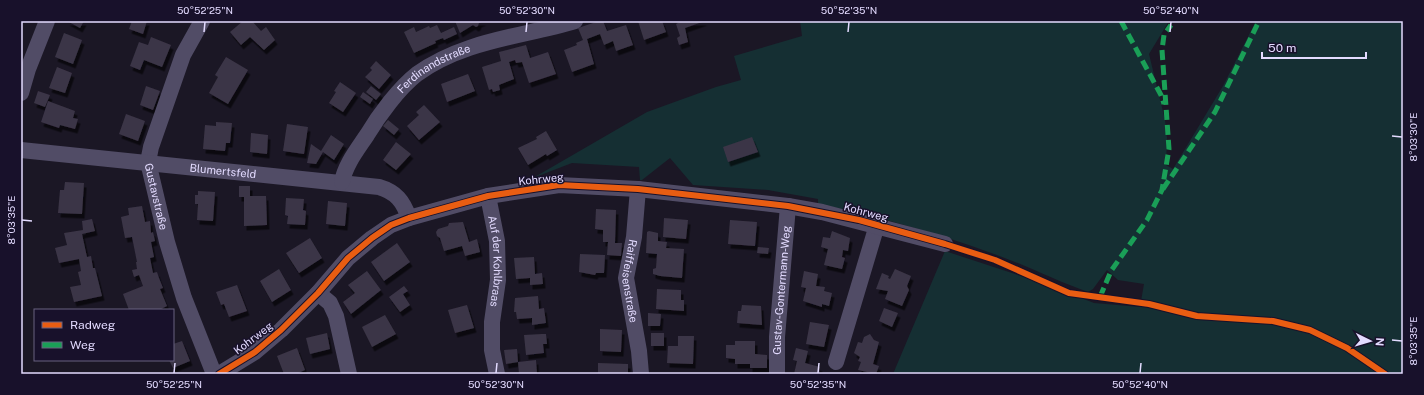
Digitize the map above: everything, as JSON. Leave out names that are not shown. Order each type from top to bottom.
[{"type":"street","points":[[21,93],[28,69],[47,21]]},
{"type":"street","name":"Gustavstraße","points":[[202,21],[194,32],[183,55],[151,147],[148,162],[167,242],[184,298],[214,374]]},
{"type":"street","name":"Ferdinandstraße","points":[[342,182],[344,172],[375,122],[416,75],[442,59],[470,47],[575,21]]},
{"type":"street","name":"Blumertsfeld","points":[[21,150],[342,182],[389,190],[397,195],[404,204],[409,218]]},
{"type":"street","name":"Kohrweg","points":[[219,374],[255,352],[281,330],[318,293],[348,258],[372,238],[391,225],[409,218],[488,196],[559,186],[638,189],[788,206],[822,212],[945,244]]},
{"type":"street","name":"Raiffeisenstraße","points":[[638,189],[634,238],[626,278],[639,351],[641,374]]},
{"type":"street","name":"Auf der Kohlbraas","points":[[488,196],[497,241],[498,280],[492,322],[492,350],[497,374]]},
{"type":"street","name":"Gustav-Gontermann-Weg","points":[[777,374],[777,337],[788,206]]},
{"type":"street","name":"Kohrweg","points":[[836,362],[877,226]]},
{"type":"street","points":[[318,293],[330,303],[336,316],[349,374]]},
{"type":"green space","points":[[800,21],[1169,21],[1149,54],[1165,120],[1167,138],[1166,165],[1173,169],[1223,86],[1256,21],[1403,21],[1403,374],[893,374],[945,251],[1051,286],[1094,303],[1140,307],[1144,284],[1118,280],[1107,270],[1093,289],[1088,292],[1006,258],[972,246],[907,226],[818,204],[818,199],[768,190],[693,185],[670,158],[642,180],[640,180],[639,167],[572,163],[533,178],[647,112],[716,87],[741,80],[734,56],[802,36]]},
{"type":"building","points":[[67,21],[84,21],[80,28]]},
{"type":"building","points":[[132,21],[147,21],[143,34],[129,29]]},
{"type":"building","points":[[243,21],[252,21],[261,31],[266,27],[275,40],[264,50],[250,37],[241,45],[230,32]]},
{"type":"building","points":[[455,21],[484,21],[479,23],[476,27],[473,25],[460,33]]},
{"type":"building","points":[[603,21],[607,31],[626,25],[633,45],[616,51],[613,41],[604,45],[600,34],[587,39],[594,64],[572,72],[564,50],[577,45],[576,43],[583,40],[578,28]]},
{"type":"building","points":[[638,21],[662,21],[666,32],[644,40]]},
{"type":"building","points":[[682,21],[705,21],[685,28],[688,42],[679,45],[677,38],[680,36],[676,24]]},
{"type":"building","points":[[437,25],[441,33],[454,27],[457,34],[444,40],[443,38],[435,41],[436,43],[414,53],[404,32],[414,27],[416,32],[429,26],[430,28]]},
{"type":"building","points":[[64,33],[82,40],[73,64],[55,57]]},
{"type":"building","points":[[151,37],[171,45],[162,67],[144,60],[140,70],[130,66],[139,42],[148,45]]},
{"type":"building","points":[[526,45],[530,58],[548,52],[556,74],[529,83],[522,62],[516,63],[515,60],[509,62],[514,79],[499,85],[500,90],[493,92],[492,89],[489,90],[482,67],[501,61],[499,52]]},
{"type":"building","points":[[226,57],[248,70],[228,104],[209,93],[218,77],[215,75]]},
{"type":"building","points":[[376,61],[391,75],[379,89],[365,77],[372,70],[370,68]]},
{"type":"building","points":[[57,67],[72,73],[65,93],[49,88]]},
{"type":"building","points":[[468,74],[475,91],[447,102],[441,84]]},
{"type":"building","points":[[340,82],[356,93],[343,112],[329,103]]},
{"type":"building","points":[[146,86],[160,91],[153,110],[140,105]]},
{"type":"building","points":[[371,86],[381,94],[376,100],[366,92]]},
{"type":"building","points":[[38,91],[50,95],[45,107],[34,103]]},
{"type":"building","points":[[363,92],[373,99],[370,104],[360,97]]},
{"type":"building","points":[[48,101],[75,111],[73,118],[78,119],[75,129],[60,125],[59,128],[41,122]]},
{"type":"building","points":[[424,105],[440,122],[419,140],[407,126],[419,115],[416,112]]},
{"type":"building","points":[[126,114],[145,121],[138,141],[119,134]]},
{"type":"building","points":[[388,120],[399,129],[394,135],[383,126]]},
{"type":"building","points":[[216,122],[232,123],[230,143],[226,143],[225,151],[203,149],[205,125],[216,126]]},
{"type":"building","points":[[287,124],[308,127],[304,154],[283,151]]},
{"type":"building","points":[[546,131],[557,150],[547,156],[546,154],[528,165],[518,148],[537,139],[536,137]]},
{"type":"building","points":[[251,133],[268,135],[267,154],[250,152]]},
{"type":"building","points":[[331,135],[344,144],[334,160],[323,152],[316,164],[307,163],[311,144],[321,151]]},
{"type":"building","points":[[752,137],[758,152],[728,162],[723,147]]},
{"type":"building","points":[[396,142],[411,154],[396,170],[383,160]]},
{"type":"building","points":[[65,182],[84,183],[82,214],[58,213],[60,190],[64,190]]},
{"type":"building","points":[[239,186],[250,186],[250,196],[266,196],[267,225],[244,226],[244,197],[239,197]]},
{"type":"building","points":[[198,191],[215,192],[213,221],[197,220],[198,204],[195,204],[195,195],[198,195]]},
{"type":"building","points":[[286,198],[304,199],[303,210],[306,211],[305,225],[287,224],[288,216],[285,215]]},
{"type":"building","points":[[328,201],[347,203],[345,226],[326,224]]},
{"type":"building","points":[[142,206],[145,222],[150,221],[151,233],[153,232],[155,241],[151,242],[154,257],[150,258],[153,273],[157,272],[163,288],[160,289],[167,306],[161,309],[129,309],[123,294],[143,286],[139,275],[134,277],[132,270],[137,269],[137,262],[132,237],[125,238],[121,217],[129,215],[128,208]]},
{"type":"building","points":[[596,209],[616,210],[615,243],[622,243],[621,256],[607,255],[608,242],[603,242],[603,230],[595,229]]},
{"type":"building","points":[[664,218],[688,220],[686,239],[663,237]]},
{"type":"building","points":[[92,219],[95,231],[82,234],[87,257],[91,256],[93,268],[95,268],[102,296],[74,302],[70,287],[81,285],[78,272],[81,271],[79,259],[59,263],[55,248],[67,245],[64,233],[83,230],[82,221]]},
{"type":"building","points":[[730,220],[757,222],[755,246],[728,244]]},
{"type":"building","points":[[463,222],[469,242],[477,239],[480,252],[465,256],[462,246],[444,251],[440,238],[437,236],[436,232],[438,229],[448,226],[449,223]]},
{"type":"building","points":[[832,231],[850,238],[848,251],[843,250],[842,257],[845,258],[842,269],[824,265],[828,249],[821,247],[823,237],[830,238]]},
{"type":"building","points":[[647,232],[658,233],[658,241],[667,242],[666,248],[684,249],[682,278],[653,274],[653,269],[656,268],[657,254],[646,253]]},
{"type":"building","points":[[310,238],[322,258],[299,273],[286,253]]},
{"type":"building","points":[[397,243],[410,262],[384,281],[371,262]]},
{"type":"building","points":[[758,247],[769,248],[768,254],[757,253]]},
{"type":"building","points":[[580,254],[605,255],[604,273],[596,273],[595,275],[579,272]]},
{"type":"building","points":[[534,257],[535,274],[542,273],[543,284],[530,285],[530,278],[516,279],[514,258]]},
{"type":"building","points":[[279,269],[291,290],[272,302],[260,281]]},
{"type":"building","points":[[895,269],[911,276],[907,286],[909,290],[902,306],[885,299],[888,291],[876,289],[882,273],[889,276],[888,278],[890,279]]},
{"type":"building","points":[[367,271],[381,290],[351,314],[343,302],[355,293],[348,285]]},
{"type":"building","points":[[804,271],[818,274],[816,286],[825,287],[824,291],[832,293],[829,306],[822,304],[822,307],[803,301],[806,288],[801,287]]},
{"type":"building","points":[[237,285],[247,311],[229,317],[224,304],[221,305],[216,292]]},
{"type":"building","points":[[404,286],[408,291],[403,294],[410,305],[400,312],[389,297]]},
{"type":"building","points":[[657,289],[681,290],[681,300],[684,300],[684,311],[656,309]]},
{"type":"building","points":[[538,296],[539,309],[544,308],[546,323],[532,325],[532,318],[517,319],[516,312],[514,312],[515,298]]},
{"type":"building","points":[[467,305],[474,328],[455,333],[448,310]]},
{"type":"building","points":[[742,305],[761,306],[762,325],[737,323],[738,311],[741,311]]},
{"type":"building","points":[[884,308],[898,313],[892,327],[879,321]]},
{"type":"building","points":[[648,313],[661,314],[660,326],[648,326]]},
{"type":"building","points":[[385,315],[396,334],[372,347],[362,327]]},
{"type":"building","points":[[810,322],[829,325],[824,347],[806,344]]},
{"type":"building","points":[[600,329],[622,330],[621,352],[600,351]]},
{"type":"building","points":[[327,333],[330,349],[310,354],[306,338]]},
{"type":"building","points":[[651,333],[664,333],[664,346],[651,346]]},
{"type":"building","points":[[546,334],[547,344],[543,344],[544,353],[526,355],[524,335]]},
{"type":"building","points":[[870,334],[874,340],[879,342],[873,364],[879,366],[876,374],[858,370],[861,362],[858,361],[860,357],[854,353],[858,342],[862,343],[864,337]]},
{"type":"building","points":[[678,336],[694,336],[693,364],[667,363],[668,346],[678,346]]},
{"type":"building","points":[[182,341],[190,361],[173,368],[170,361],[174,361],[174,344]]},
{"type":"building","points":[[735,341],[755,341],[755,354],[767,355],[767,368],[750,368],[750,364],[735,364],[735,359],[726,358],[726,345],[735,345]]},
{"type":"building","points":[[297,348],[305,370],[296,374],[284,374],[277,356]]},
{"type":"building","points":[[796,348],[808,351],[805,363],[820,367],[819,374],[794,374],[797,361],[793,360]]},
{"type":"building","points":[[517,349],[518,362],[506,364],[504,350]]},
{"type":"building","points":[[536,360],[537,374],[519,374],[518,362]]},
{"type":"building","points":[[598,363],[628,364],[628,374],[598,374]]},
{"type":"marked path","points":[[1121,21],[1161,95],[1164,104]]},
{"type":"marked path","points":[[1163,189],[1215,112],[1259,21]]},
{"type":"marked path","points":[[1100,297],[1111,271],[1147,220],[1162,190],[1169,149],[1162,50],[1164,35],[1171,25]]},
{"type":"cycle path","points":[[219,374],[255,352],[281,330],[318,293],[348,258],[372,238],[391,225],[409,218],[488,196],[559,185],[638,189],[788,206],[859,220],[945,244],[995,260],[1069,293],[1149,304],[1197,316],[1273,321],[1310,330],[1347,348],[1385,374]]}]
